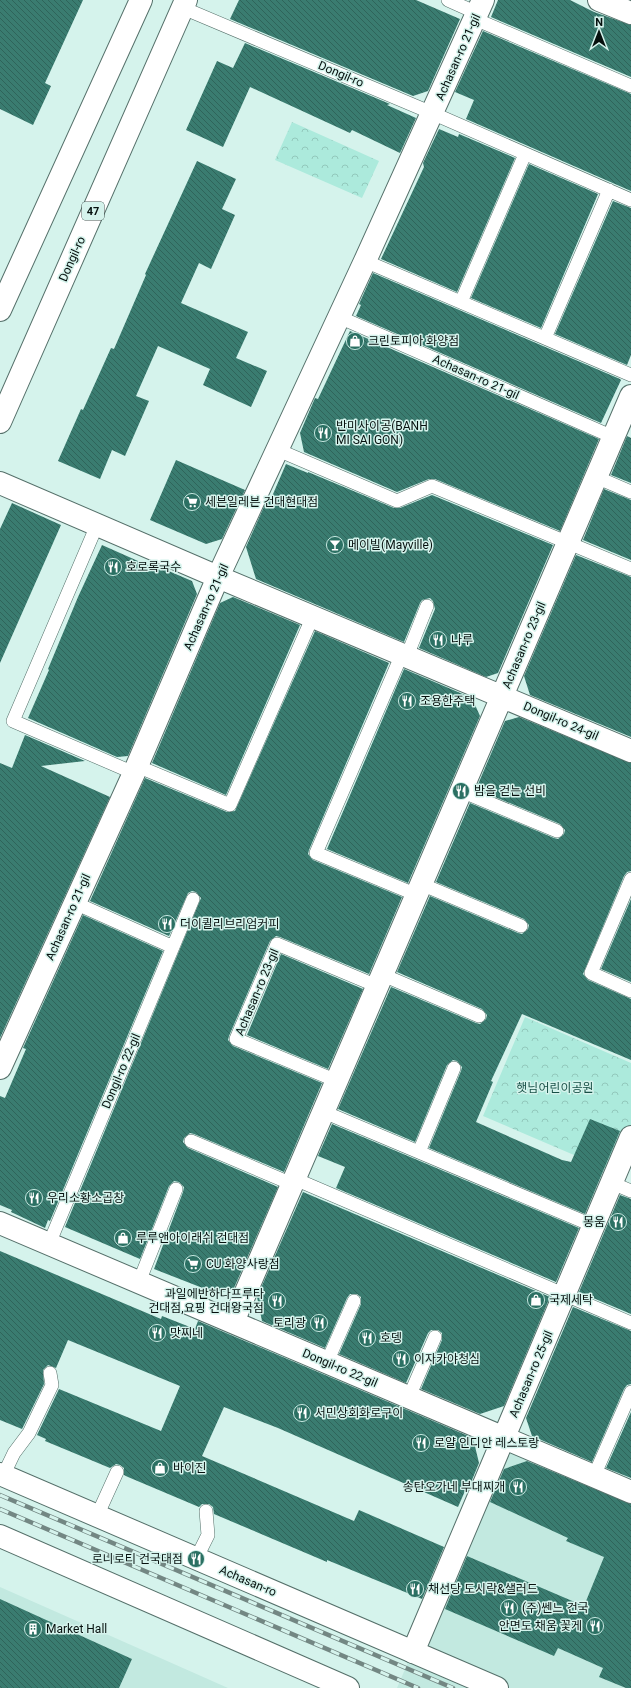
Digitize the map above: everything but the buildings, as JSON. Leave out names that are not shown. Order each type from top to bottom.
[{"type":"street","points":[[0,310],[141,0]]},
{"type":"street","points":[[599,0],[631,14]]},
{"type":"street","name":"Dongil-ro","points":[[0,422],[185,4]]},
{"type":"street","name":"Achasan-ro 21-gil","points":[[0,1068],[135,769],[218,577],[365,261],[479,10]]},
{"type":"street","name":"Achasan-ro 23-gil","points":[[233,1322],[596,477],[622,427],[631,396]]},
{"type":"street","name":"Dongil-ro 24-gil","points":[[0,482],[218,577],[631,751]]},
{"type":"street","name":"Achasan-ro 25-gil","points":[[413,1652],[594,1226],[621,1187],[631,1137]]},
{"type":"street","name":"Dongil-ro 22-gil","points":[[0,1223],[631,1492]]},
{"type":"street","name":"Achasan-ro","points":[[2,1475],[497,1688]]},
{"type":"street","points":[[0,1536],[348,1688]]},
{"type":"lane","points":[[448,0],[479,10],[631,86]]},
{"type":"lane","name":"Dongil-ro","points":[[185,4],[432,113]]},
{"type":"lane","name":"Achasan-ro 21-gil","points":[[432,113],[631,200]]},
{"type":"lane","points":[[461,302],[525,154]]},
{"type":"lane","points":[[544,338],[609,190]]},
{"type":"lane","points":[[365,261],[631,375]]},
{"type":"lane","name":"Achasan-ro 21-gil","points":[[339,317],[622,427]]},
{"type":"lane","points":[[278,450],[397,501],[432,486],[631,569]]},
{"type":"lane","points":[[596,477],[631,492]]},
{"type":"lane","points":[[97,525],[13,720],[230,805],[313,616]]},
{"type":"lane","points":[[427,606],[316,853],[521,926]]},
{"type":"lane","points":[[461,792],[557,832]]},
{"type":"lane","points":[[631,879],[591,974],[631,992]]},
{"type":"lane","name":"Dongil-ro 22-gil","points":[[49,1244],[193,899]]},
{"type":"lane","points":[[75,903],[173,947]]},
{"type":"lane","name":"Achasan-ro 23-gil","points":[[337,1081],[236,1039],[277,944],[380,981]]},
{"type":"lane","points":[[380,981],[479,1016]]},
{"type":"lane","points":[[419,1152],[454,1068]]},
{"type":"lane","points":[[324,1112],[594,1226]]},
{"type":"lane","points":[[191,1141],[294,1182],[631,1323]]},
{"type":"lane","points":[[139,1282],[176,1188]]},
{"type":"lane","points":[[327,1362],[354,1301]]},
{"type":"lane","points":[[409,1397],[435,1336]]},
{"type":"lane","points":[[2,1475],[14,1453],[29,1433],[52,1385],[50,1373]]},
{"type":"lane","points":[[594,1476],[631,1392]]},
{"type":"lane","points":[[96,1516],[117,1472]]},
{"type":"lane","points":[[196,1559],[208,1535],[206,1511]]},
{"type":"shaded area","points":[[504,1438],[631,1492],[631,1688],[397,1688]]},
{"type":"shaded area","name":"Market Hall","points":[[0,1587],[122,1641],[228,1688],[0,1688]]},
{"type":"green space","points":[[292,122],[379,161],[362,198],[275,160]]},
{"type":"green space","name":"햇님어린이공원","points":[[525,1017],[631,1063],[631,1137],[616,1173],[483,1116]]},
{"type":"railway","points":[[0,1495],[453,1688]]},
{"type":"railway","points":[[0,1509],[418,1688]]},
{"type":"place","name":"크린토피아 화양점","points":[[355,341]]},
{"type":"place","name":"반미사이공(BANH MI SAI GON)","points":[[323,433]]},
{"type":"place","name":"세븐일레븐 건대현대점","points":[[192,502]]},
{"type":"place","name":"메이빌(Mayville)","points":[[335,545]]},
{"type":"place","name":"호로록국수","points":[[113,567]]},
{"type":"place","name":"나루","points":[[438,640]]},
{"type":"place","name":"조용한주택","points":[[407,701]]},
{"type":"place","name":"밤을 걷는 선비","points":[[461,791]]},
{"type":"place","name":"더이퀼리브리엄커피","points":[[167,924]]},
{"type":"place","name":"우리소황소곱창","points":[[34,1198]]},
{"type":"place","name":"몽움","points":[[618,1222]]},
{"type":"place","name":"루루앤아이래쉬 건대점","points":[[123,1238]]},
{"type":"place","name":"CU 화양사랑점","points":[[193,1264]]},
{"type":"place","name":"국제세탁","points":[[536,1300]]},
{"type":"place","name":"과일에반하다프루타 건대점,요핑 건대왕국점","points":[[277,1301]]},
{"type":"place","name":"토리광","points":[[319,1323]]},
{"type":"place","name":"맛찌네","points":[[157,1333]]},
{"type":"place","name":"호뎅","points":[[367,1338]]},
{"type":"place","name":"이자카야청심","points":[[401,1359]]},
{"type":"place","name":"서민상회화로구이","points":[[302,1413]]},
{"type":"place","name":"로얄 인디안 레스토랑","points":[[421,1443]]},
{"type":"place","name":"바이진","points":[[160,1468]]},
{"type":"place","name":"송탄오가네 부대찌개","points":[[518,1487]]},
{"type":"place","name":"로니로티 건국대점","points":[[196,1559]]},
{"type":"place","name":"채선당 도시락&샐러드","points":[[415,1589]]},
{"type":"place","name":"(주)쎈느 건국","points":[[509,1608]]},
{"type":"place","name":"안면도 채움 꽃게","points":[[595,1626]]},
{"type":"place","name":"Market Hall","points":[[33,1629]]}]
